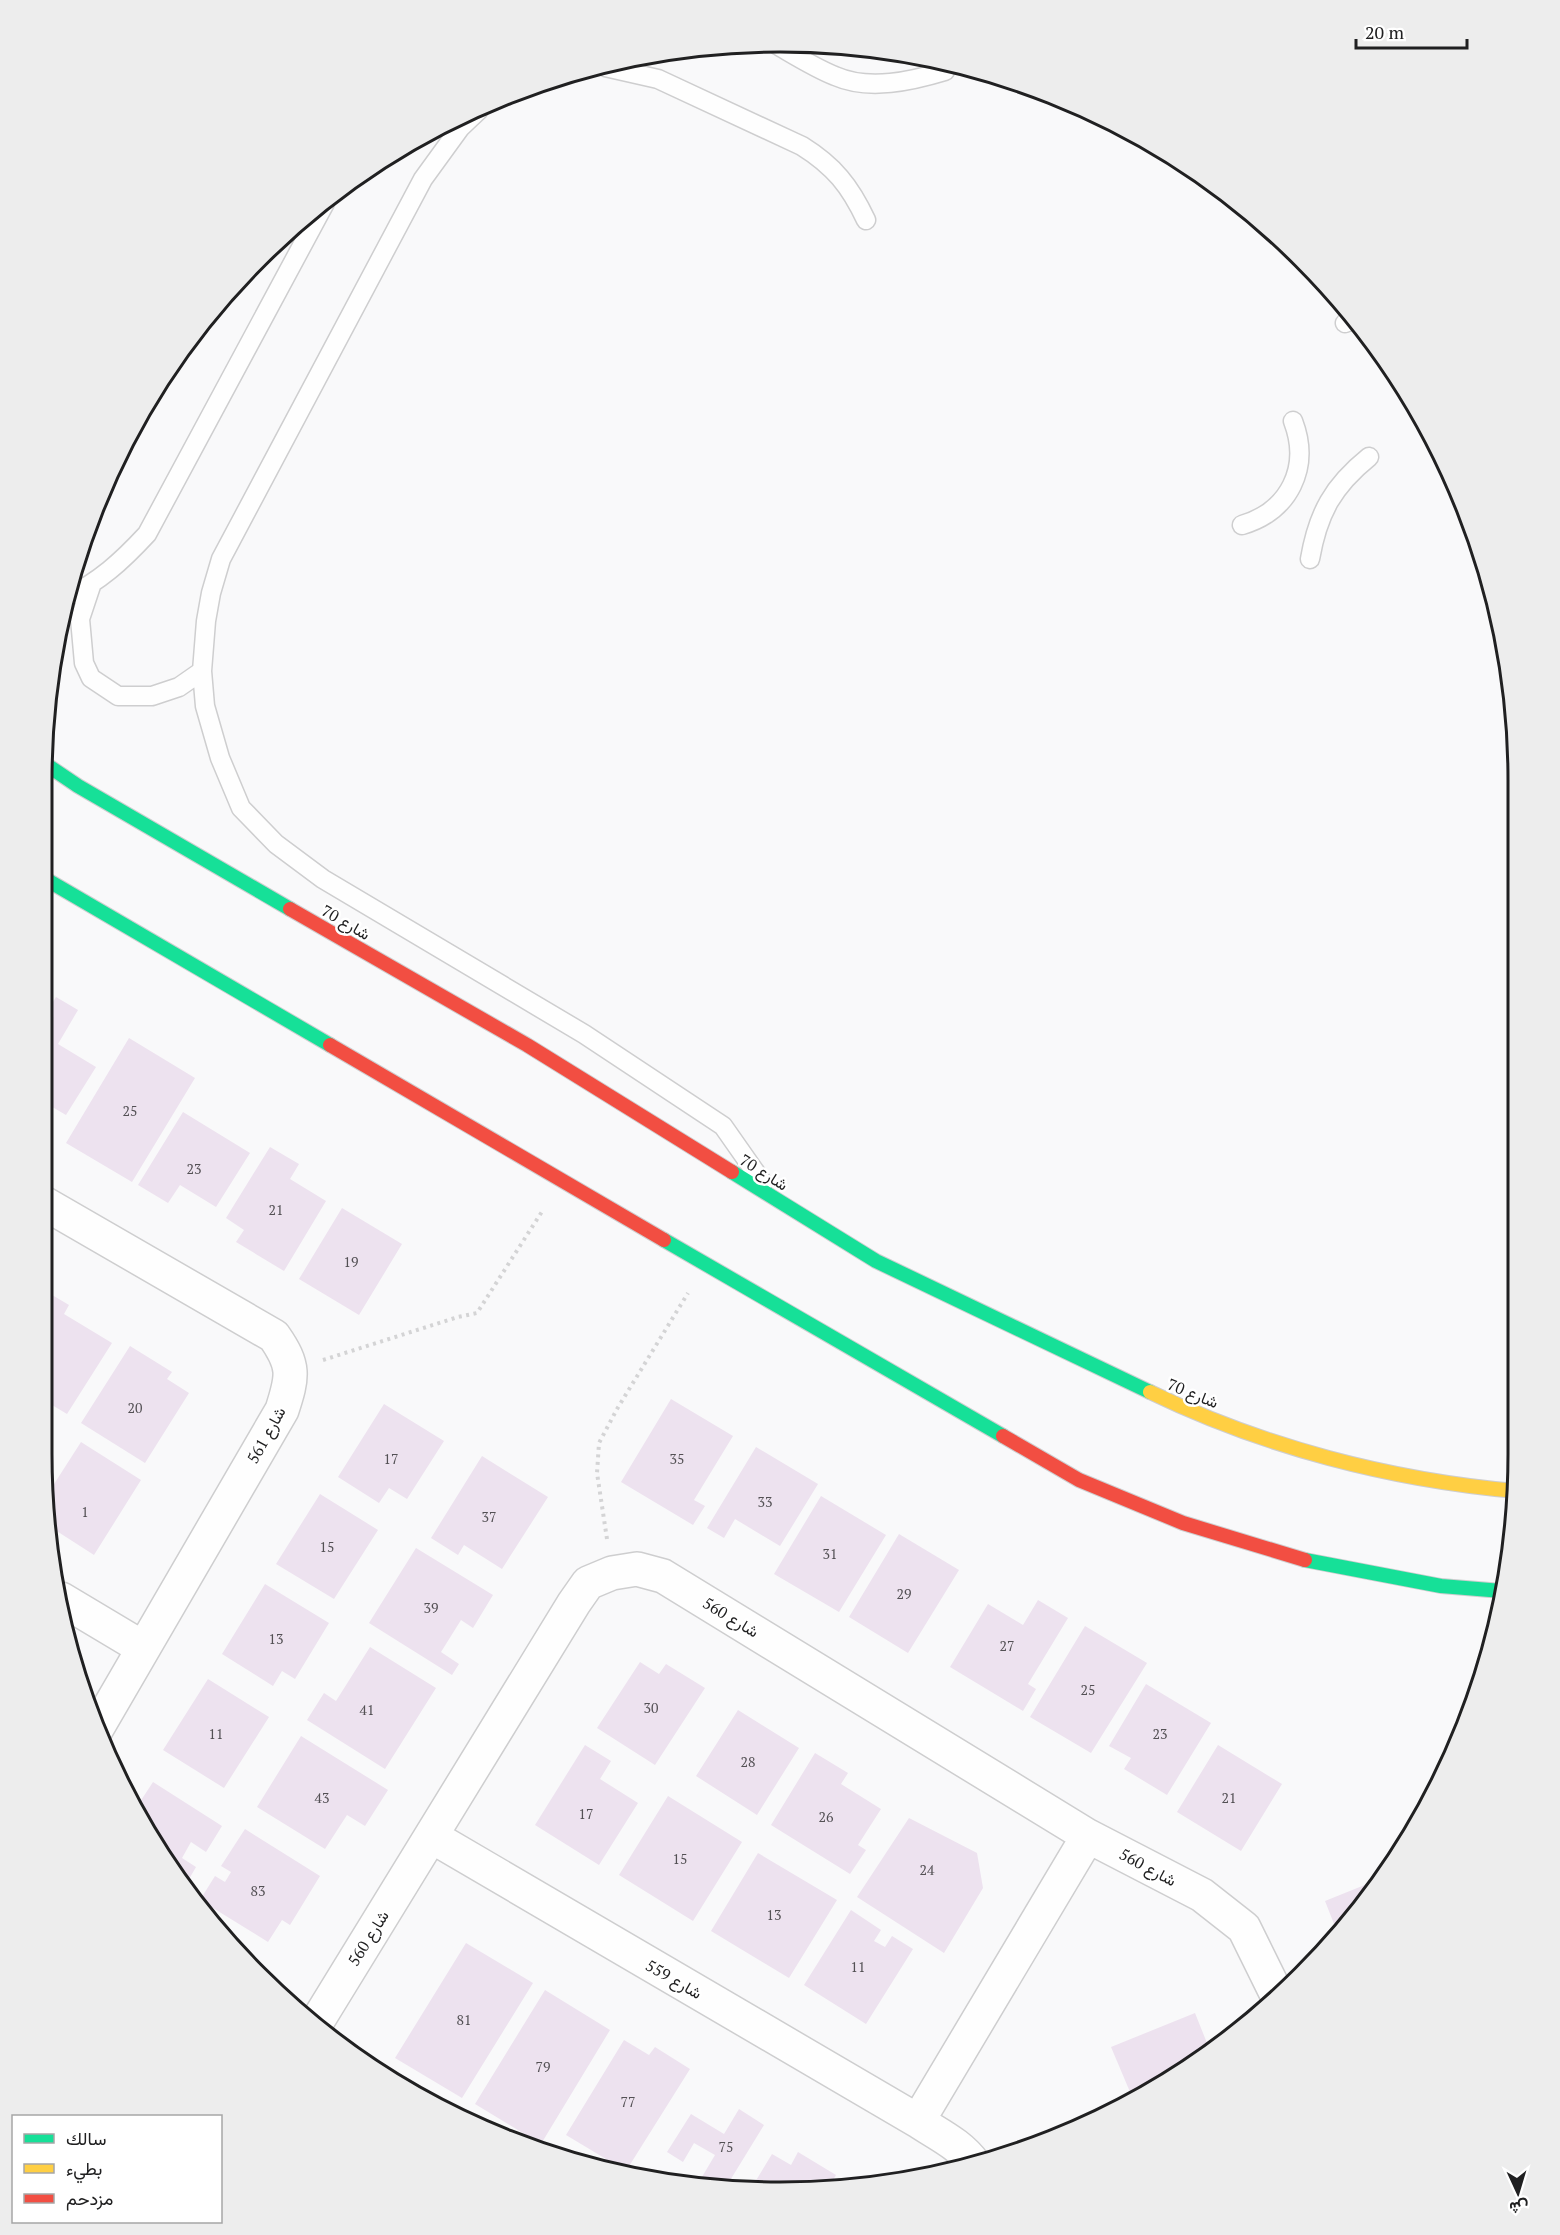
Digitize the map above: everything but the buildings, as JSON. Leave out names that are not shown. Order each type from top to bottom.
[{"type":"main road","name":"شارع 70","points":[[52,769],[236,878],[527,1045],[876,1261],[1172,1403],[1264,1439],[1368,1468],[1458,1486],[1507,1490]]},
{"type":"main road","points":[[52,883],[1089,1485],[1183,1523],[1311,1562],[1441,1586],[1495,1590]]},
{"type":"street","points":[[52,1208],[274,1336],[286,1353],[291,1370]]},
{"type":"street","name":"شارع 561","points":[[102,1719],[282,1410],[291,1370]]},
{"type":"street","name":"شارع 560","points":[[319,2018],[588,1583],[612,1573],[637,1569],[663,1576],[1088,1836],[1202,1895],[1244,1928],[1274,1989]]},
{"type":"street","points":[[67,1603],[143,1648]]},
{"type":"street","name":"شارع 559","points":[[431,1836],[918,2121],[969,2158]]},
{"type":"street","points":[[918,2121],[1088,1836]]},
{"type":"lane","points":[[791,52],[837,77],[864,82],[891,83],[919,79],[942,71]]},
{"type":"lane","points":[[620,70],[658,79],[802,146],[823,159],[841,177],[856,197],[866,220]]},
{"type":"lane","points":[[462,126],[423,179],[221,559],[206,621],[202,671],[205,706],[220,758],[242,808],[276,844],[323,879],[584,1034],[723,1126],[773,1197]]},
{"type":"lane","points":[[77,593],[91,586],[122,560],[147,534],[315,221]]},
{"type":"lane","points":[[1242,525],[1258,520],[1284,501],[1299,471],[1299,437],[1293,421]]},
{"type":"lane","points":[[1310,559],[1314,532],[1324,508],[1336,489],[1351,472],[1369,458]]},
{"type":"lane","points":[[91,586],[80,619],[84,663],[90,678],[118,696],[152,696],[179,687],[202,671]]},
{"type":"path","points":[[291,1370],[477,1313],[562,1181]]},
{"type":"path","points":[[612,1573],[597,1473],[599,1443],[617,1409],[706,1263]]},
{"type":"traffic: fast","points":[[52,769],[78,786],[290,909]]},
{"type":"traffic: fast","points":[[52,883],[330,1045]]},
{"type":"traffic: fast","points":[[732,1172],[876,1261],[1150,1392]]},
{"type":"traffic: fast","points":[[664,1240],[1003,1436]]},
{"type":"traffic: fast","points":[[1305,1560],[1441,1586],[1495,1590]]},
{"type":"traffic: slow","points":[[1150,1392],[1238,1429],[1328,1458],[1422,1479],[1507,1490]]},
{"type":"traffic: jam","points":[[290,909],[527,1045],[732,1172]]},
{"type":"traffic: jam","points":[[330,1045],[664,1240]]},
{"type":"traffic: jam","points":[[1003,1436],[1079,1480],[1183,1523],[1305,1560]]}]
